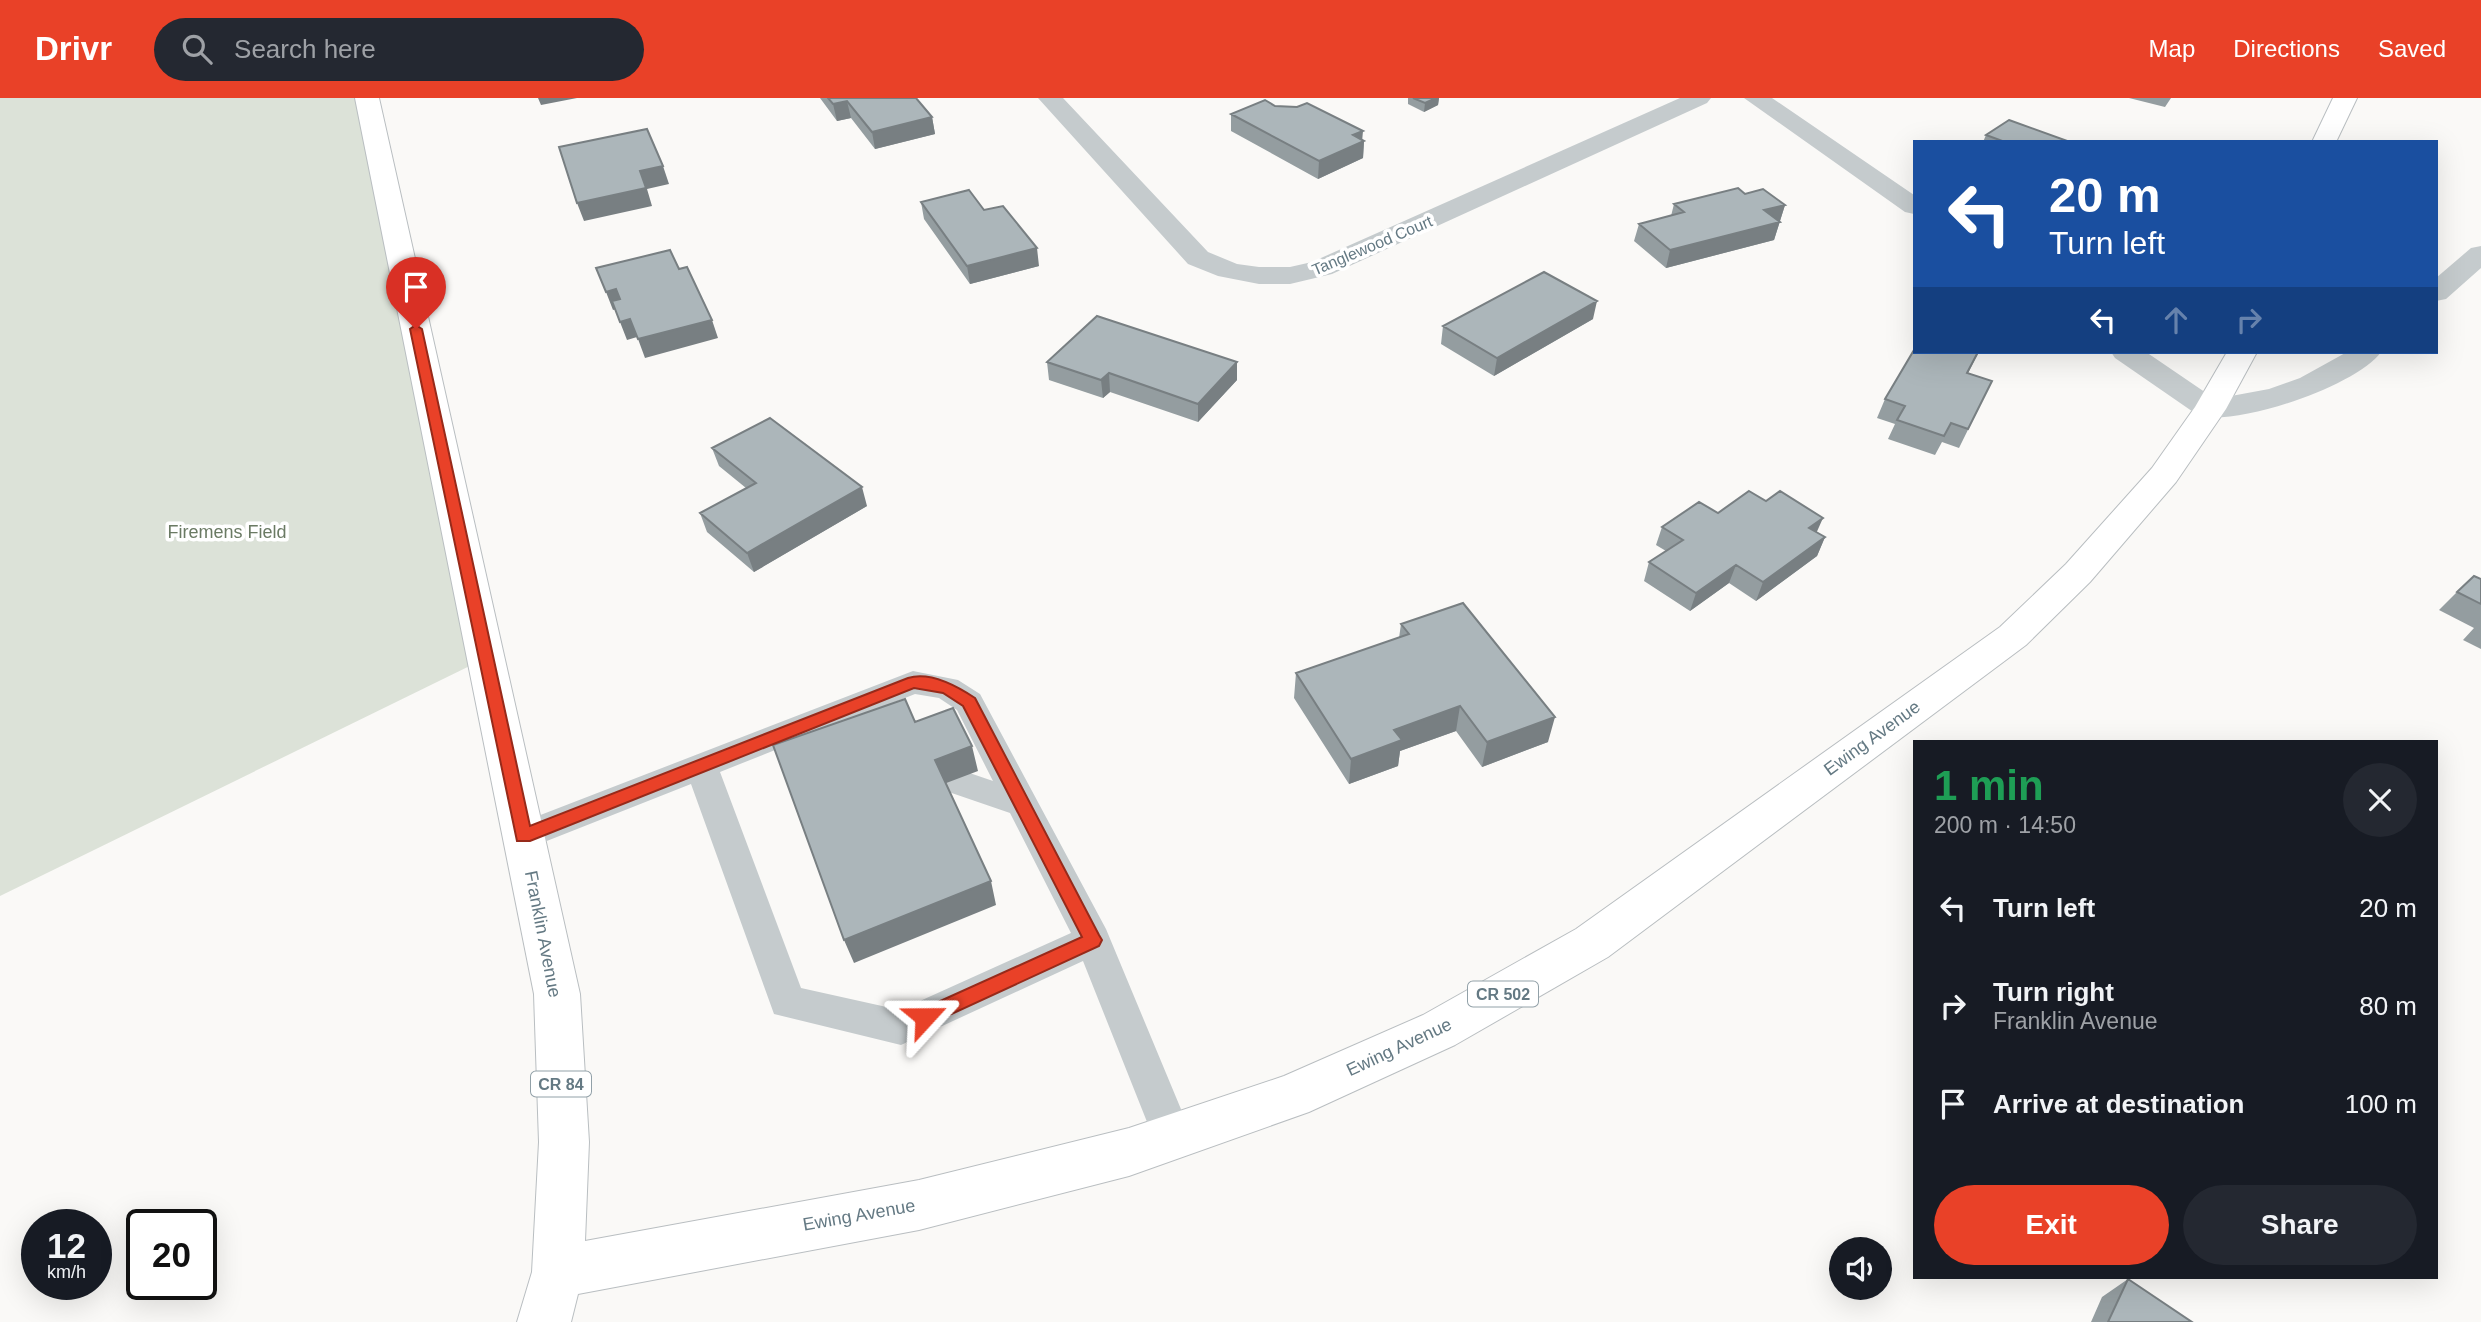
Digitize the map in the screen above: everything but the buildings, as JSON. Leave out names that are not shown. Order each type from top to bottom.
[{"type":"main road","name":"Franklin Avenue","points":[[367,98],[557,994],[564,1142],[558,1272],[544,1322]]},
{"type":"main road","points":[[2325,140],[2345,98]]},
{"type":"main road","name":"Ewing Avenue","points":[[558,1272],[919,1205],[1129,1152],[1292,1096],[1439,1030],[1592,943],[2013,635],[2078,573],[2164,475],[2210,409],[2241,354]]},
{"type":"street","name":"Tanglewood Court","points":[[1050,98],[1198,258],[1219,269],[1247,276],[1277,277],[1322,268],[1699,98]]},
{"type":"street","points":[[1756,98],[1913,205]]},
{"type":"street","points":[[2438,291],[2481,254]]},
{"type":"street","points":[[2129,354],[2210,409],[2284,397],[2346,369],[2364,354]]},
{"type":"lane","points":[[523,836],[913,682],[947,688],[969,702],[1093,940],[1173,1138]]},
{"type":"lane","points":[[939,721],[947,688]]},
{"type":"lane","points":[[701,765],[787,1002],[901,1028],[1093,940]]},
{"type":"lane","points":[[952,780],[1021,803]]},
{"type":"green space","name":"Firemens Field","points":[[0,98],[367,98],[486,658],[0,896]]},
{"type":"route","points":[[416,329],[523,836],[913,682],[947,688],[969,702],[1093,940],[925,1017]]}]
